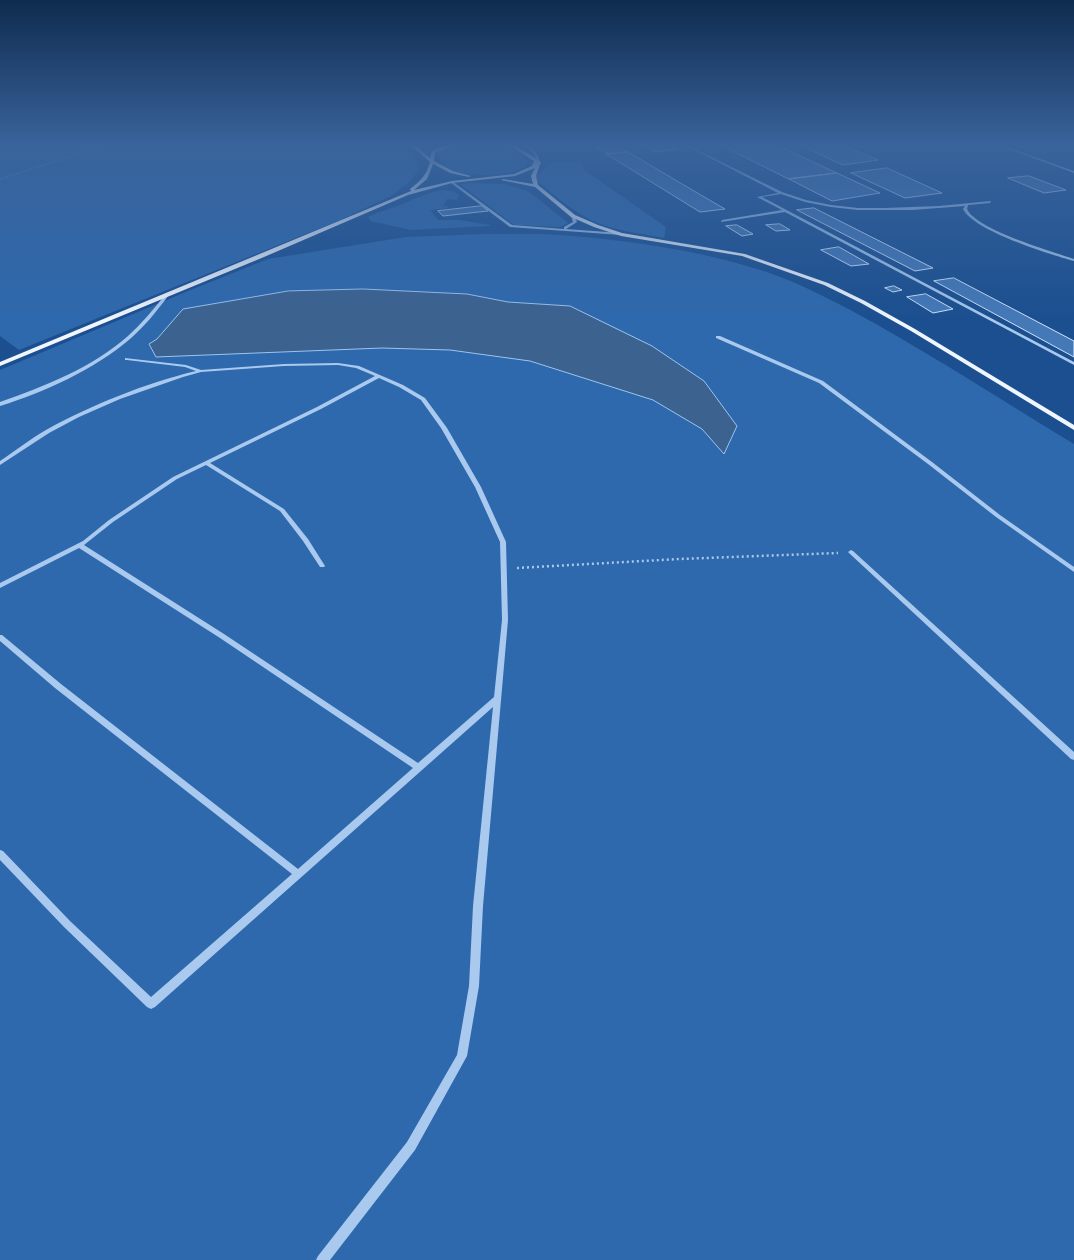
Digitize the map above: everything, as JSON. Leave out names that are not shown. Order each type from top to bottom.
[{"type":"main road","points":[[0,364],[166,296],[385,203]]},
{"type":"main road","points":[[557,203],[573,216],[621,234],[743,255],[826,284],[863,302],[913,330],[1074,428]]},
{"type":"street","points":[[480,203],[511,226],[621,234]]},
{"type":"street","points":[[770,203],[1074,364]]},
{"type":"street","points":[[819,203],[855,207],[924,209],[981,203]]},
{"type":"street","points":[[967,204],[965,209],[967,213],[996,231],[1026,246],[1074,260]]},
{"type":"street","points":[[722,221],[785,211]]},
{"type":"street","points":[[562,229],[575,222],[573,216]]},
{"type":"street","points":[[0,404],[30,393],[72,374],[102,357],[143,324],[166,296]]},
{"type":"street","points":[[718,337],[821,382],[930,463],[998,516],[1074,570]]},
{"type":"street","points":[[127,359],[186,366],[201,371]]},
{"type":"street","points":[[0,463],[47,432],[77,416],[118,398],[201,371],[284,365],[338,364],[357,367],[379,376],[401,386],[423,399],[444,428],[491,512],[503,542],[505,620],[478,906],[474,986],[462,1056],[411,1146],[322,1260]]},
{"type":"street","points":[[0,586],[79,545],[175,478],[319,408],[379,376]]},
{"type":"street","points":[[206,463],[282,510],[306,540],[322,566]]},
{"type":"street","points":[[79,545],[222,636],[419,768]]},
{"type":"street","points":[[851,552],[1074,757]]},
{"type":"street","points":[[0,638],[58,686],[298,874]]},
{"type":"street","points":[[0,854],[67,924],[151,1004],[498,698]]},
{"type":"path","points":[[504,569],[679,558],[851,552]]},
{"type":"shaded area","points":[[0,203],[377,203],[340,220],[19,350],[0,336]]},
{"type":"shaded area","points":[[405,203],[445,203],[443,206],[448,208],[430,210],[438,220],[459,220],[490,226],[411,230],[371,221],[368,217]]},
{"type":"shaded area","points":[[485,203],[543,203],[568,223],[560,227],[514,225]]},
{"type":"shaded area","points":[[565,203],[631,203],[666,227],[664,238],[606,226],[587,218]]},
{"type":"shaded area","points":[[483,234],[551,234],[614,240],[669,248],[697,254],[750,267],[775,275],[814,291],[901,338],[1074,444],[1074,1260],[0,1260],[0,370],[268,259],[406,237]]},
{"type":"shaded area","points":[[363,289],[467,294],[508,302],[570,306],[652,346],[704,381],[737,426],[724,454],[702,429],[653,400],[530,361],[450,350],[382,348],[156,357],[149,344],[157,339],[183,309],[288,291]]},
{"type":"building","points":[[685,203],[714,203],[725,209],[700,212]]},
{"type":"building","points":[[482,206],[488,211],[443,216],[438,211]]},
{"type":"building","points":[[814,208],[933,268],[915,271],[797,210]]},
{"type":"building","points":[[780,224],[790,230],[776,231],[766,225]]},
{"type":"building","points":[[737,225],[753,234],[742,236],[726,226]]},
{"type":"building","points":[[839,247],[869,264],[851,266],[821,250]]},
{"type":"building","points":[[954,278],[1074,341],[1074,357],[934,281]]},
{"type":"building","points":[[894,286],[902,290],[893,292],[885,288]]},
{"type":"building","points":[[926,294],[953,309],[933,313],[907,297]]}]
